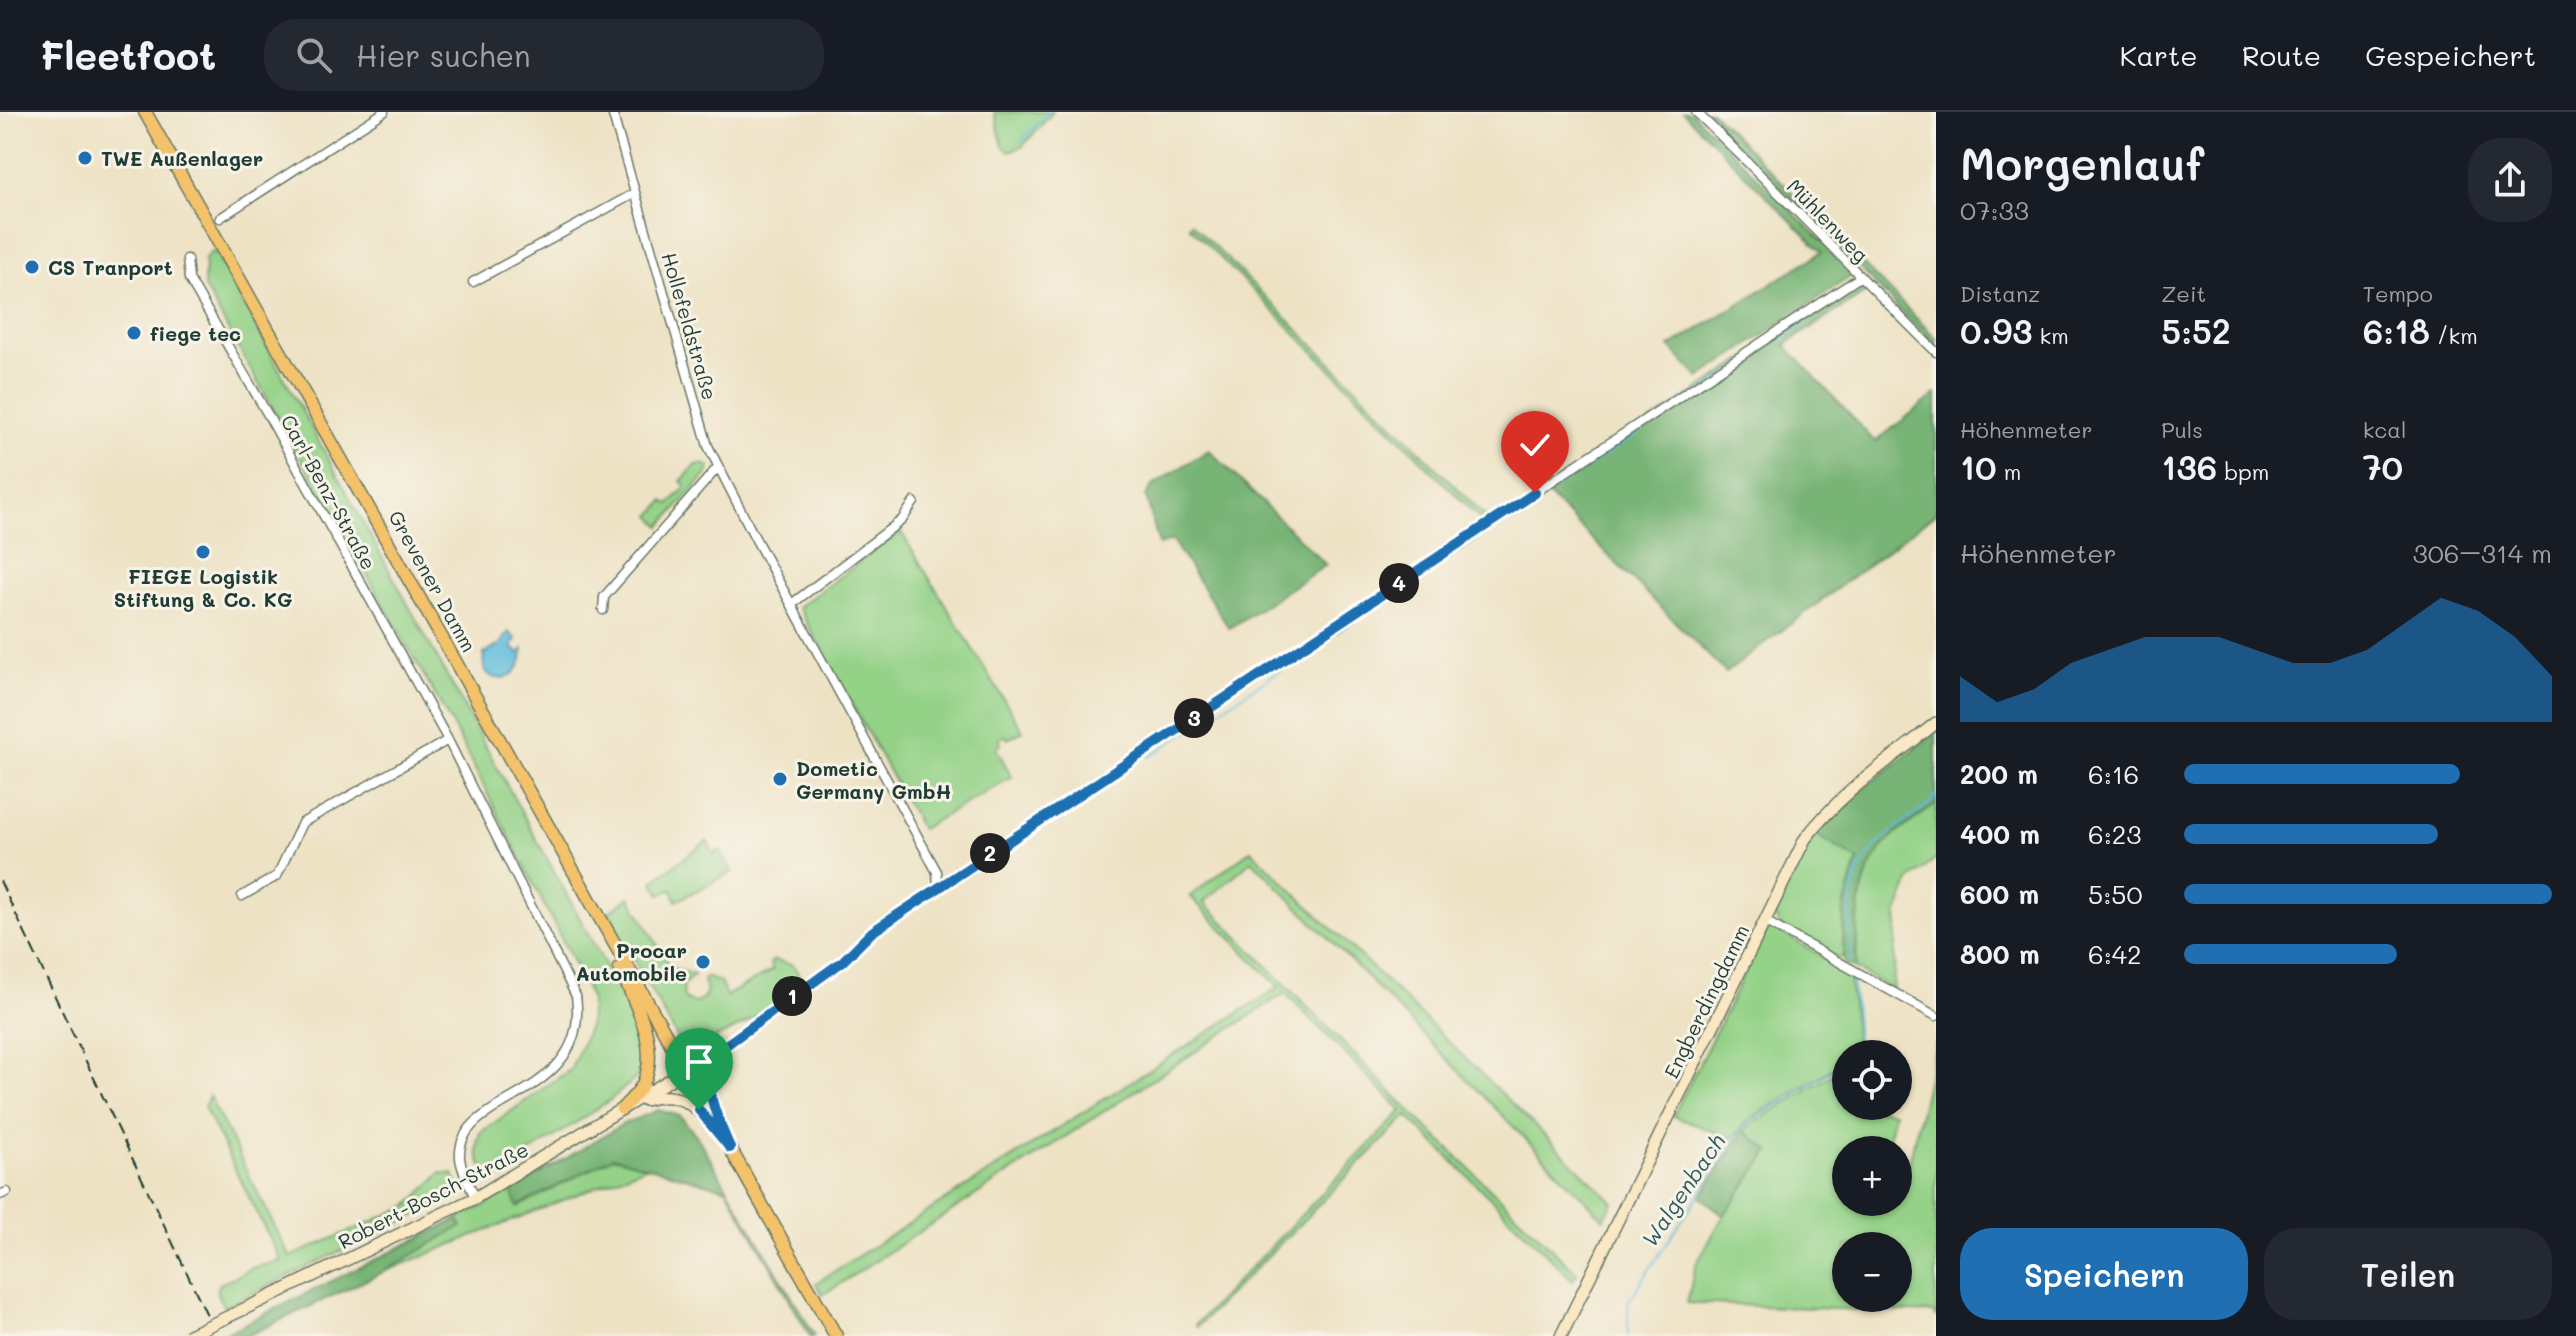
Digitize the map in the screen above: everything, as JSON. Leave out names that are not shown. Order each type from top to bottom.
[{"type":"main road","name":"Grevener Damm","points":[[145,112],[730,1148]]},
{"type":"main road","points":[[603,924],[648,1042],[648,1064],[642,1085],[622,1109]]},
{"type":"main road","points":[[719,1050],[711,1063],[708,1084],[730,1148],[836,1336]]},
{"type":"street","points":[[220,218],[384,112]]},
{"type":"street","name":"Hollefeldstraße","points":[[612,112],[708,446],[937,872],[938,888]]},
{"type":"street","name":"Mühlenweg","points":[[1696,112],[1795,207],[1936,352]]},
{"type":"street","points":[[473,282],[635,193]]},
{"type":"street","name":"Carl-Benz-Straße","points":[[187,259],[189,279],[448,740],[576,996],[578,1011],[574,1039],[568,1053],[556,1068],[480,1118],[464,1136],[460,1160],[475,1198]]},
{"type":"street","points":[[686,1070],[843,961],[872,932],[1860,277]]},
{"type":"street","points":[[603,610],[604,597],[718,467]]},
{"type":"street","points":[[793,603],[902,520],[914,502]]},
{"type":"street","name":"Engberdingdamm","points":[[1561,1336],[1805,839],[1821,817],[1936,723]]},
{"type":"street","points":[[242,896],[277,876],[302,823],[448,740]]},
{"type":"street","points":[[1765,921],[1936,1016]]},
{"type":"street","name":"Robert-Bosch-Straße","points":[[187,1336],[475,1198],[686,1070]]},
{"type":"street","points":[[622,1109],[657,1096],[671,1095],[685,1100],[699,1110],[730,1148]]},
{"type":"green space","points":[[994,112],[1053,112],[1022,147],[1009,151],[1003,146]]},
{"type":"green space","points":[[1683,112],[1691,112],[1850,268],[1850,277],[1699,378],[1670,347],[1822,252]]},
{"type":"green space","points":[[1701,112],[1712,112],[1936,338],[1936,347],[1798,205]]},
{"type":"green space","points":[[1191,223],[1488,519],[1483,522],[1189,226]]},
{"type":"green space","points":[[214,250],[644,1036],[645,1059],[635,1079],[609,1101],[495,1175],[488,1174],[479,1159],[477,1144],[480,1133],[571,1069],[589,1026],[591,1001],[455,730],[204,287],[205,258]]},
{"type":"green space","points":[[1860,285],[1866,292],[1785,345],[1875,442],[1936,394],[1936,513],[1726,673],[1545,492]]},
{"type":"green space","points":[[1209,450],[1326,565],[1229,628],[1172,540],[1159,545],[1146,496],[1153,485]]},
{"type":"green space","points":[[696,465],[710,467],[707,474],[661,526],[651,516],[664,501],[669,504],[686,487],[681,481]]},
{"type":"green space","points":[[901,532],[1023,731],[1008,739],[1005,735],[999,739],[1001,744],[996,748],[1012,777],[921,829],[798,607]]},
{"type":"green space","points":[[1936,732],[1936,804],[1886,843],[1868,871],[1860,903],[1856,969],[1843,963],[1844,908],[1858,860],[1814,834],[1829,815]]},
{"type":"green space","points":[[1936,804],[1936,859],[1910,880],[1898,912],[1893,990],[1856,969],[1863,887],[1868,871],[1886,843]]},
{"type":"green space","points":[[1814,834],[1858,860],[1844,908],[1843,956],[1836,959],[1779,925],[1773,913]]},
{"type":"green space","points":[[707,841],[714,854],[720,850],[732,872],[677,901],[671,889],[661,895],[653,881]]},
{"type":"green space","points":[[1251,850],[1613,1202],[1604,1219],[1252,860],[1204,902],[1411,1112],[1577,1273],[1573,1280],[1407,1116],[1197,1327],[1195,1325],[1402,1111],[1285,993],[823,1295],[816,1283],[1279,987],[1190,896]]},
{"type":"green space","points":[[630,897],[670,967],[694,975],[684,984],[683,995],[687,1001],[696,1003],[704,998],[707,990],[703,981],[705,977],[720,982],[726,996],[773,970],[770,963],[774,960],[793,965],[801,978],[801,985],[729,1032],[713,1039],[684,1044],[678,1039],[608,913]]},
{"type":"green space","points":[[1773,928],[1849,972],[1856,1040],[1832,1040],[1832,1069],[1749,1120],[1732,1139],[1673,1116],[1767,929]]},
{"type":"green space","points":[[1936,1042],[1936,1318],[1934,1313],[1909,1312],[1912,1312],[1912,1232],[1832,1232],[1832,1309],[1687,1303],[1696,1264],[1724,1215],[1770,1151],[1744,1131],[1832,1075],[1832,1120],[1892,1120],[1889,1136],[1832,1136],[1832,1216],[1912,1216],[1912,1150]]},
{"type":"green space","points":[[209,1096],[290,1257],[408,1206],[441,1173],[453,1174],[458,1187],[451,1198],[224,1307],[217,1294],[218,1285],[254,1267],[281,1261],[204,1107]]},
{"type":"green space","points":[[658,1110],[680,1116],[696,1135],[815,1336],[810,1336],[727,1189],[613,1157],[517,1207],[512,1191],[623,1124]]},
{"type":"green space","points":[[1744,1131],[1770,1151],[1724,1215],[1701,1197]]},
{"type":"green space","points":[[613,1157],[648,1166],[381,1273],[462,1226],[458,1219],[512,1191],[518,1207]]},
{"type":"green space","points":[[458,1219],[462,1226],[381,1273],[247,1336],[224,1334]]},
{"type":"water","points":[[509,632],[516,639],[512,647],[519,654],[523,649],[522,661],[510,676],[494,677],[487,673],[484,654],[499,645]]},
{"type":"waterway","points":[[1021,141],[1048,112]]},
{"type":"waterway","points":[[1149,757],[1858,288]]},
{"type":"waterway","name":"Walgenbach","points":[[1851,961],[1851,901],[1861,867],[1884,839],[1932,802],[1936,795]]},
{"type":"waterway","name":"Walgenbach","points":[[1852,974],[1857,1040]]},
{"type":"waterway","name":"Walgenbach","points":[[1628,1336],[1628,1302],[1742,1130],[1751,1121],[1832,1071]]},
{"type":"railway","points":[[0,881],[217,1336]]},
{"type":"place","name":"TWE Außenlager","points":[[85,158]]},
{"type":"place","name":"CS Tranport","points":[[32,267]]},
{"type":"place","name":"fiege tec","points":[[134,333]]},
{"type":"place","name":"FIEGE Logistik Stiftung & Co. KG","points":[[203,552]]},
{"type":"place","name":"Dometic Germany GmbH","points":[[780,779]]},
{"type":"place","name":"Procar Automobile","points":[[703,962]]},
{"type":"route","points":[[699,1110],[730,1148],[708,1084],[711,1063],[719,1050],[843,961],[872,932],[1535,493]]}]
